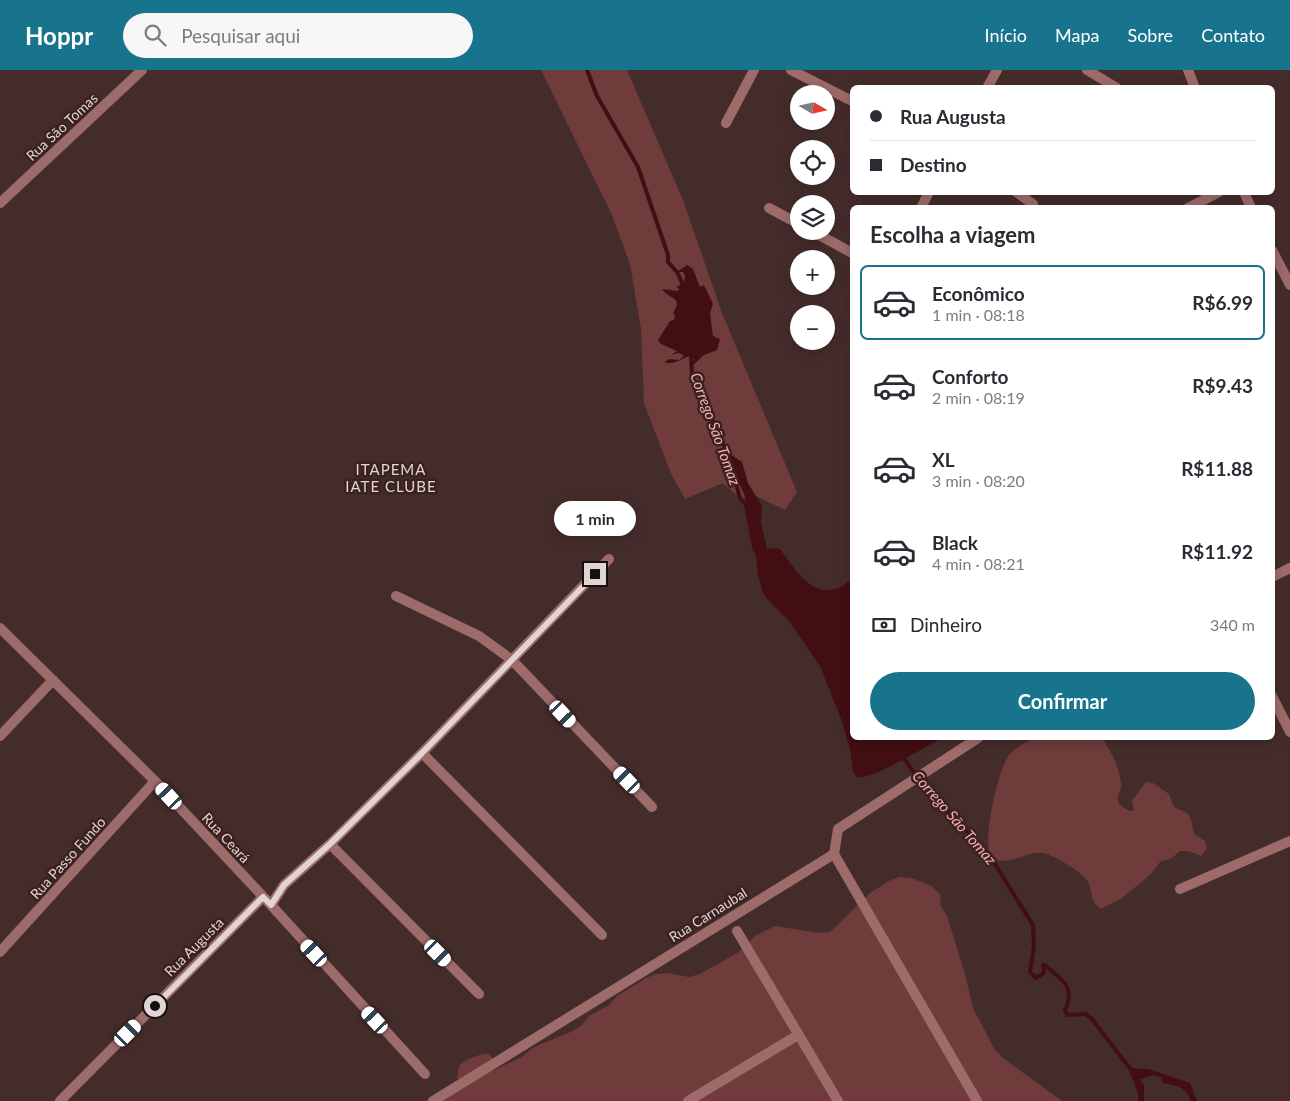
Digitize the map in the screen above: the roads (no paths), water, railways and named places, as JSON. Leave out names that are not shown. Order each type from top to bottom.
[{"type":"street","name":"Rua São Tomas","points":[[0,203],[142,70]]},
{"type":"street","points":[[726,123],[754,70]]},
{"type":"street","points":[[791,70],[850,100]]},
{"type":"street","points":[[990,85],[997,70]]},
{"type":"street","points":[[1087,70],[1112,85]]},
{"type":"street","points":[[1188,70],[1194,85]]},
{"type":"street","points":[[1020,195],[1033,204]]},
{"type":"street","points":[[1194,205],[1213,195]]},
{"type":"street","points":[[769,208],[790,219]]},
{"type":"street","points":[[828,240],[850,252]]},
{"type":"street","points":[[1275,256],[1290,285]]},
{"type":"street","points":[[271,905],[284,885],[330,844],[422,753],[609,559]]},
{"type":"street","points":[[1275,576],[1290,568]]},
{"type":"street","points":[[396,596],[479,636],[512,660],[652,807]]},
{"type":"street","name":"Rua Ceará","points":[[0,628],[156,781],[425,1074]]},
{"type":"street","points":[[0,736],[53,680]]},
{"type":"street","points":[[1275,702],[1290,732]]},
{"type":"street","points":[[975,740],[838,829],[834,854],[977,1101]]},
{"type":"street","points":[[422,753],[602,935]]},
{"type":"street","name":"Rua Passo Fundo","points":[[0,952],[156,781]]},
{"type":"street","points":[[1180,889],[1290,841]]},
{"type":"street","points":[[330,844],[479,994]]},
{"type":"street","name":"Rua Carnaubal","points":[[433,1101],[447,1097],[834,854]]},
{"type":"street","name":"Rua Augusta","points":[[60,1101],[263,897]]},
{"type":"street","points":[[737,931],[838,1101]]},
{"type":"street","points":[[688,1101],[798,1035]]},
{"type":"waterway","name":"Corrego São Tomaz","points":[[587,70],[597,96],[638,167],[668,255],[668,262],[677,272],[684,287]]},
{"type":"waterway","name":"Corrego São Tomaz","points":[[691,353],[692,376],[727,452],[740,498],[746,505],[755,551]]},
{"type":"waterway","name":"Corrego São Tomaz","points":[[902,756],[915,774],[991,858],[1033,925],[1034,946],[1030,972],[1036,978],[1044,973],[1043,965],[1062,980],[1066,985],[1069,995],[1065,1010],[1067,1015],[1085,1014],[1091,1018],[1132,1071]]},
{"type":"district","name":"ITAPEMA IATE CLUBE","points":[[391,478]]}]
